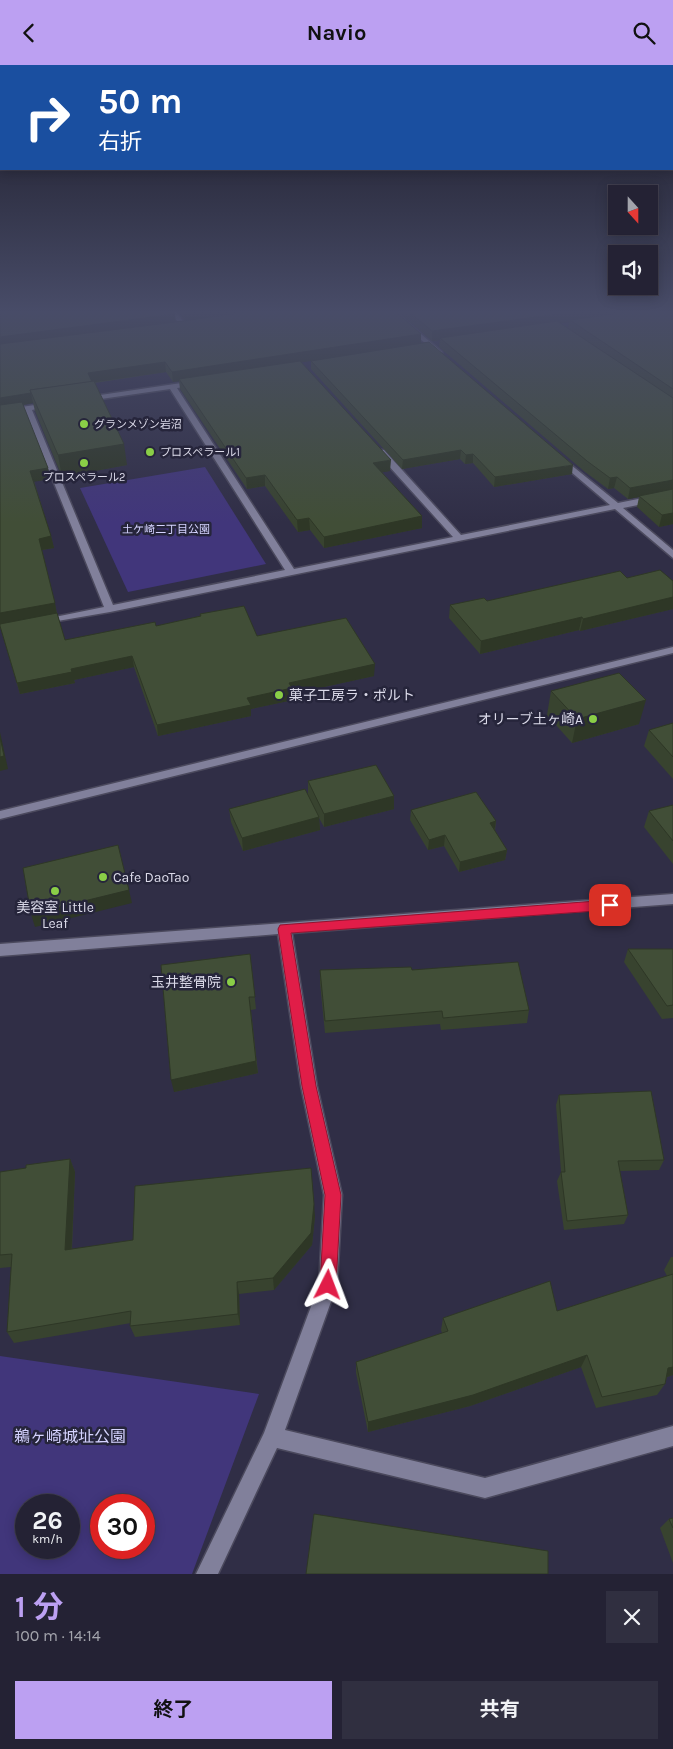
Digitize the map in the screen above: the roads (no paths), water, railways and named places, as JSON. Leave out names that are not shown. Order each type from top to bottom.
[{"type":"street","points":[[76,401],[200,382]]},
{"type":"street","points":[[172,386],[292,572]]},
{"type":"street","points":[[0,412],[57,403]]},
{"type":"street","points":[[28,408],[110,609]]},
{"type":"street","points":[[375,446],[460,539]]},
{"type":"street","points":[[557,455],[673,555]]},
{"type":"street","points":[[37,624],[673,495]]},
{"type":"street","points":[[0,815],[673,651]]},
{"type":"street","points":[[0,950],[671,903]]},
{"type":"street","points":[[207,1574],[272,1437],[328,1285],[333,1195],[309,1086],[284,929]]},
{"type":"street","points":[[272,1437],[485,1488],[673,1436]]},
{"type":"place","name":"グランメゾン岩沼","points":[[84,424]]},
{"type":"place","name":"プロスペラール1","points":[[150,452]]},
{"type":"place","name":"プロスペラール2","points":[[84,463]]},
{"type":"place","name":"菓子工房ラ・ポルト","points":[[279,695]]},
{"type":"place","name":"オリーブ土ヶ崎A","points":[[593,719]]},
{"type":"place","name":"Cafe DaoTao","points":[[103,877]]},
{"type":"place","name":"美容室 Little Leaf","points":[[55,891]]},
{"type":"place","name":"玉井整骨院","points":[[231,982]]},
{"type":"park label","name":"土ケ崎二丁目公園","points":[[166,529]]},
{"type":"park label","name":"鵜ヶ崎城址公園","points":[[70,1436]]}]
